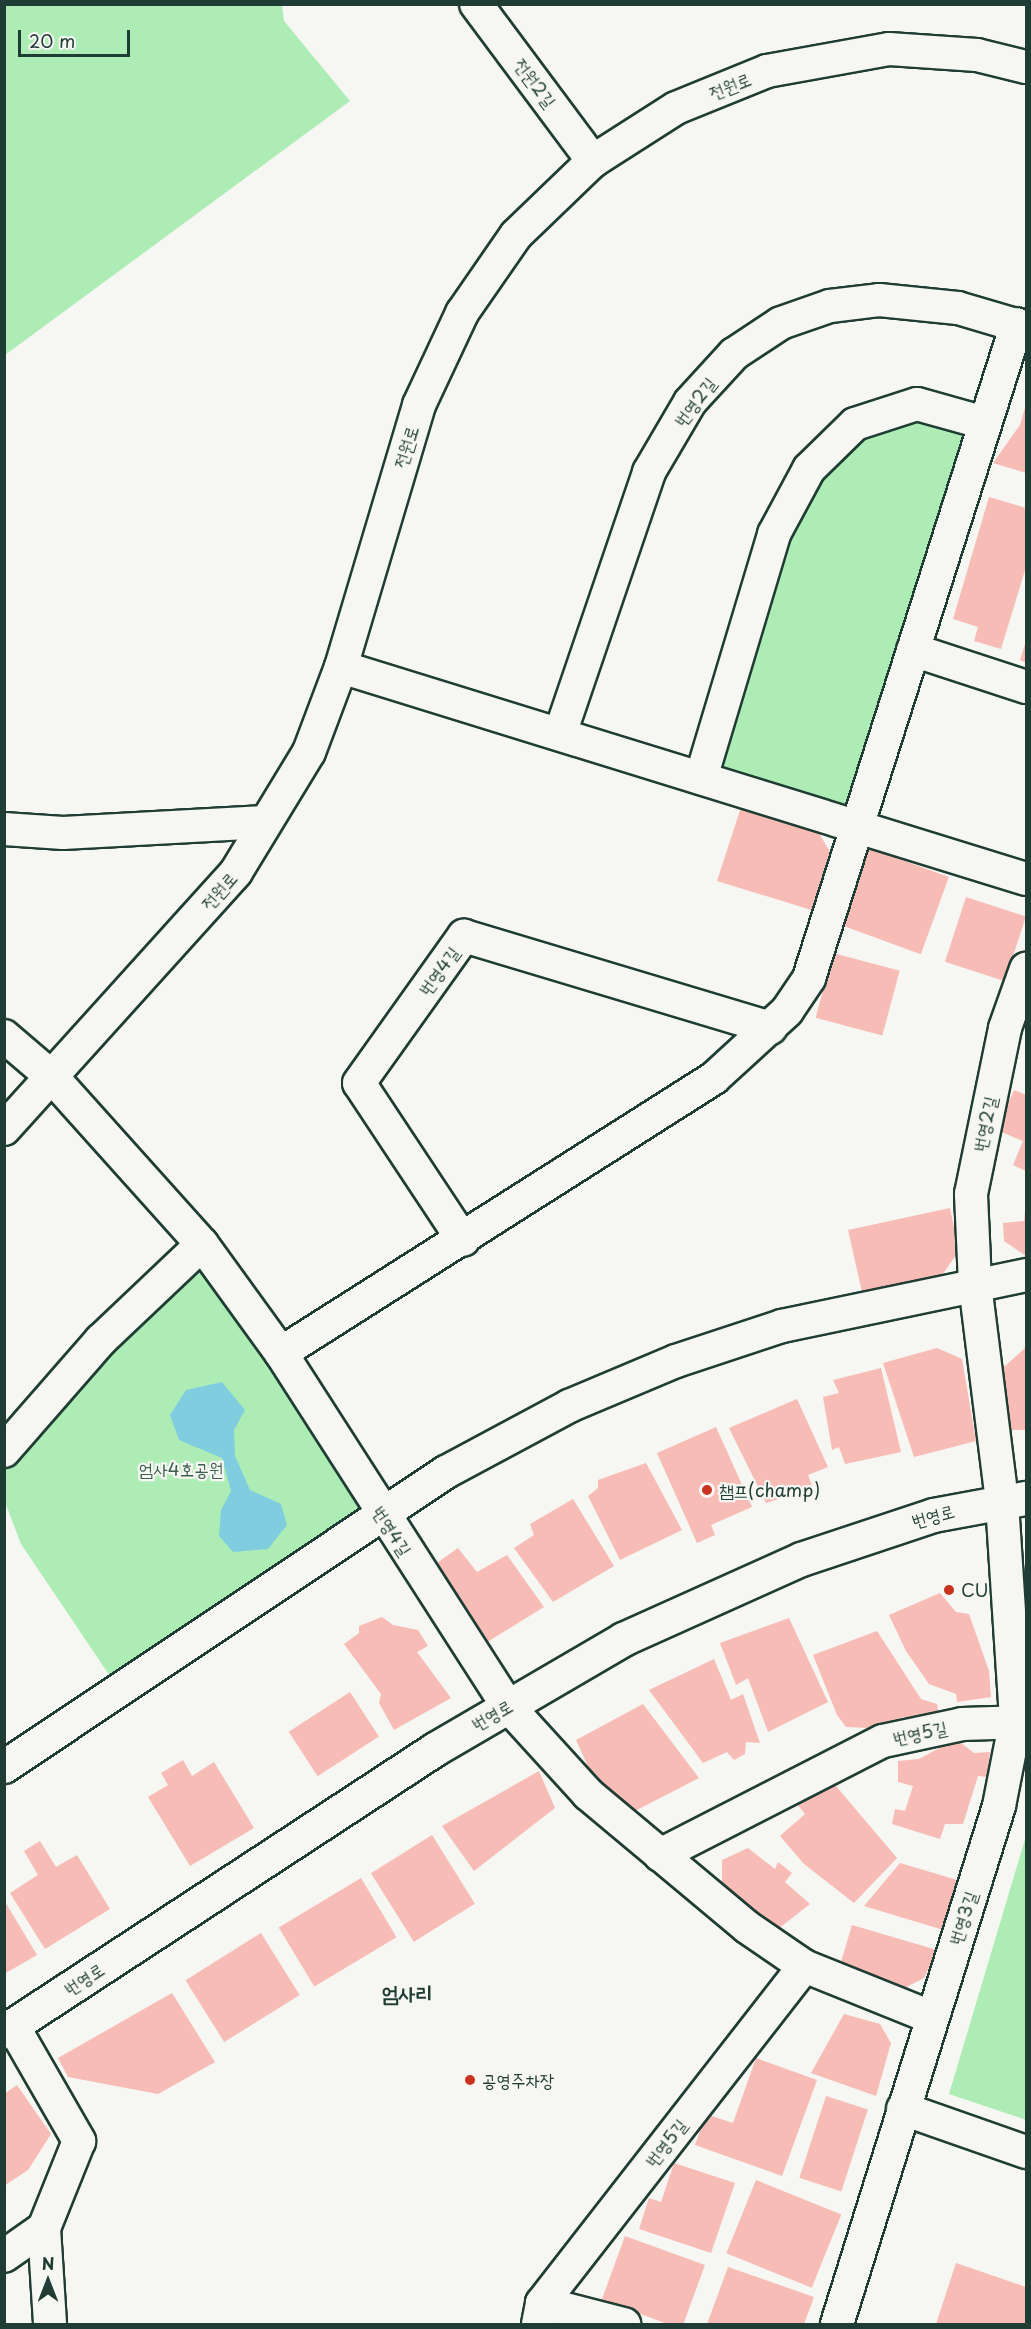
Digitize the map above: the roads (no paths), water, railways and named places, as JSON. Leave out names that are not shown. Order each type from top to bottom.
[{"type":"street","name":"전원2길","points":[[476,4],[593,161]]},
{"type":"street","name":"전원로","points":[[4,1129],[236,872],[309,752],[341,667],[419,405],[462,313],[516,235],[593,161],[676,108],[767,71],[889,49],[977,55],[1026,67]]},
{"type":"street","name":"번영2길","points":[[560,734],[649,472],[690,402],[734,354],[781,323],[830,306],[879,300],[958,308],[1022,326],[985,423],[857,826]]},
{"type":"street","points":[[701,778],[774,534],[810,469],[855,424],[917,404],[985,423]]},
{"type":"street","points":[[913,650],[1026,687]]},
{"type":"street","points":[[341,667],[1026,879]]},
{"type":"street","points":[[4,829],[63,833],[265,822]]},
{"type":"street","points":[[281,1353],[463,1240],[714,1078],[770,1028],[809,978],[857,826]]},
{"type":"street","name":"번영4길","points":[[463,1240],[359,1083],[464,936],[770,1028]]},
{"type":"street","name":"번영2길","points":[[1014,1500],[975,1283],[970,1194],[1005,1028],[1026,969]]},
{"type":"street","name":"번영4길","points":[[4,1036],[52,1077],[202,1244],[281,1353],[381,1516],[508,1706]]},
{"type":"street","points":[[4,1451],[101,1340],[202,1244]]},
{"type":"street","points":[[4,1767],[446,1472],[559,1411],[676,1361],[782,1326],[975,1283],[1026,1275]]},
{"type":"street","name":"번영로","points":[[9,2028],[508,1706],[623,1639],[801,1558],[933,1515],[1014,1500]]},
{"type":"street","name":"번영3길","points":[[837,2325],[930,2017],[999,1806],[1021,1720],[1014,1500]]},
{"type":"street","points":[[508,1706],[588,1794],[660,1855],[804,1966],[930,2017]]},
{"type":"street","name":"번영5길","points":[[660,1855],[883,1741],[1021,1720]]},
{"type":"street","name":"번영5길","points":[[540,2314],[804,1966]]},
{"type":"street","points":[[9,2028],[79,2141],[44,2228],[50,2325]]},
{"type":"street","points":[[903,2109],[1026,2152]]},
{"type":"street","points":[[4,2256],[44,2228]]},
{"type":"street","points":[[540,2314],[624,2325]]},
{"type":"water","points":[[222,1382],[245,1410],[234,1430],[235,1456],[250,1490],[281,1504],[287,1525],[268,1549],[233,1552],[219,1536],[221,1510],[231,1491],[222,1458],[179,1440],[170,1415],[186,1390]]},
{"type":"place","name":"챔프(champ)","points":[[707,1490]]},
{"type":"place","name":"CU","points":[[949,1590]]},
{"type":"place","name":"공영주차장","points":[[470,2080]]},
{"type":"district","name":"엄사리","points":[[407,1992]]},
{"type":"park label","name":"엄사4호공원","points":[[181,1469]]}]
